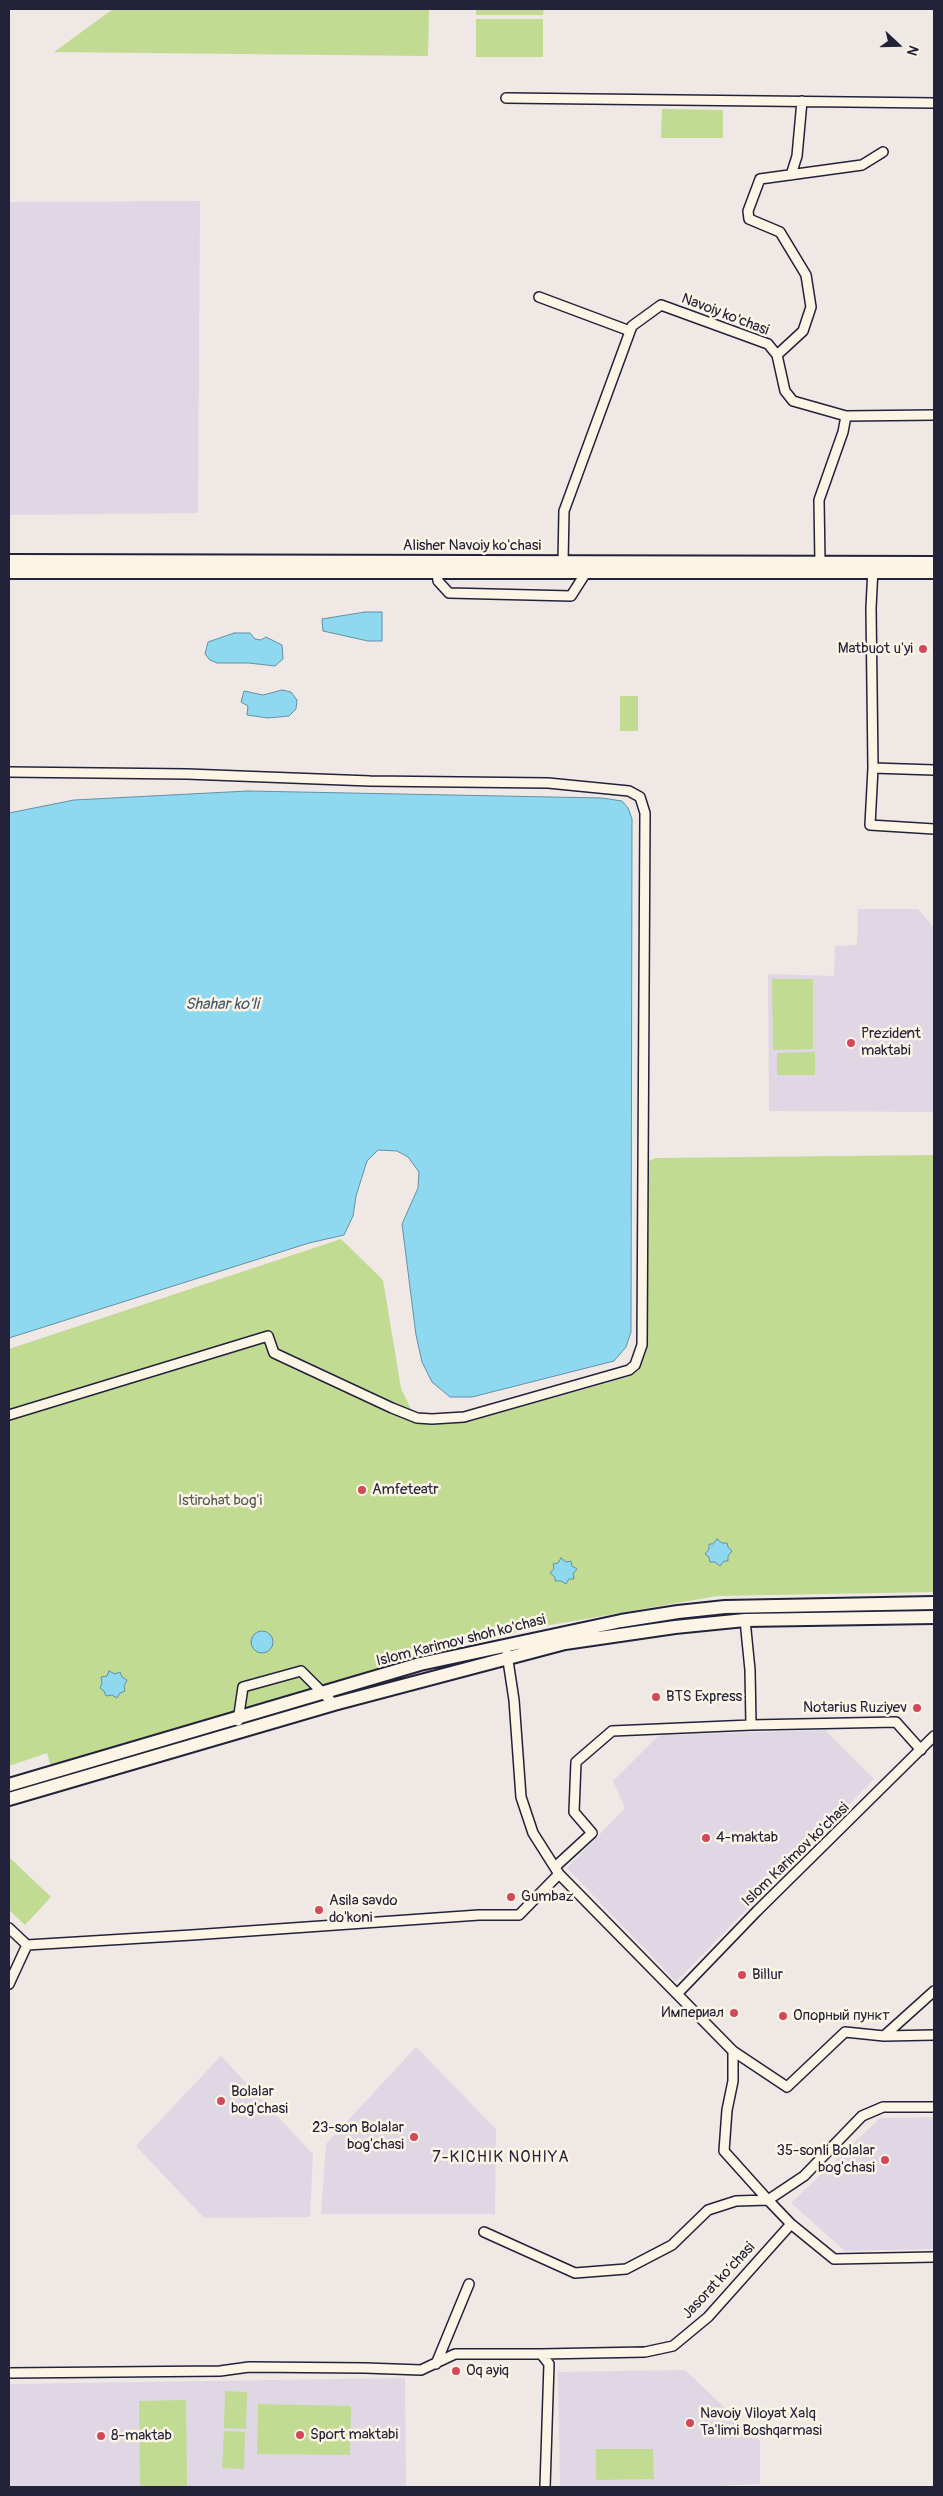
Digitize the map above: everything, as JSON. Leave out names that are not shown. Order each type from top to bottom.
[{"type":"main road","name":"Alisher Navoiy ko'chasi","points":[[9,561],[308,566],[575,567],[873,567],[934,563]]},
{"type":"main road","name":"Alisher Navoiy ko'chasi","points":[[378,566],[437,571],[820,562],[934,572]]},
{"type":"main road","name":"Alisher Navoiy ko'chasi","points":[[9,572],[308,566]]},
{"type":"main road","name":"Islom Karimov shoh ko'chasi","points":[[9,1785],[324,1694],[420,1664],[506,1644],[621,1621],[725,1607],[934,1603]]},
{"type":"main road","name":"Islom Karimov shoh ko'chasi","points":[[9,1799],[334,1704],[565,1643],[675,1627],[745,1620],[934,1617]]},
{"type":"street","points":[[506,98],[934,103]]},
{"type":"street","points":[[802,101],[797,156],[791,175],[862,165],[883,152]]},
{"type":"street","name":"Navoiy ko'chasi","points":[[575,567],[564,511],[632,326],[661,305],[768,344],[777,355],[803,331],[811,307],[806,275],[780,232],[749,219],[748,211],[760,179],[791,175]]},
{"type":"street","points":[[539,297],[630,331]]},
{"type":"street","points":[[777,355],[786,391],[793,401],[846,416],[934,415]]},
{"type":"street","points":[[820,562],[820,500],[843,432],[846,416]]},
{"type":"street","points":[[437,571],[438,581],[449,593],[571,596],[575,567]]},
{"type":"street","points":[[873,567],[871,608],[873,768],[870,825],[934,829]]},
{"type":"street","points":[[873,768],[934,770]]},
{"type":"street","points":[[9,772],[187,774],[370,781],[548,783],[629,791],[640,797],[645,813],[642,1345],[635,1365],[629,1370],[464,1416],[432,1419],[417,1418],[274,1353],[268,1336],[9,1415]]},
{"type":"street","points":[[745,1620],[750,1670],[751,1725]]},
{"type":"street","points":[[506,1644],[514,1700],[521,1797],[533,1833],[557,1871],[733,2051],[787,2087],[845,2032],[884,2036],[934,2035]]},
{"type":"street","points":[[237,1732],[243,1687],[301,1671],[334,1704]]},
{"type":"street","points":[[9,1928],[27,1945],[202,1935],[479,1914],[519,1915],[592,1833],[574,1812],[576,1762],[612,1731],[751,1725],[896,1722],[921,1750]]},
{"type":"street","name":"Islom Karimov ko'chasi","points":[[677,1994],[757,1911],[934,1736]]},
{"type":"street","points":[[9,1984],[27,1945]]},
{"type":"street","points":[[884,2036],[934,1991]]},
{"type":"street","points":[[733,2051],[733,2080],[727,2110],[724,2152],[791,2224],[834,2259],[934,2257]]},
{"type":"street","points":[[484,2232],[575,2272],[626,2269],[672,2245],[708,2210],[736,2201],[768,2200],[804,2176],[862,2116],[883,2107],[934,2107]]},
{"type":"street","name":"Jasorat ko‘chasi","points":[[9,2373],[220,2371],[249,2367],[421,2370],[455,2354],[645,2352],[672,2346],[708,2317],[791,2224]]},
{"type":"street","points":[[436,2364],[469,2284]]},
{"type":"street","points":[[541,2354],[549,2364],[545,2487]]},
{"type":"shaded area","points":[[200,201],[198,513],[9,515],[9,202]]},
{"type":"shaded area","name":"Prezident maktabi","points":[[858,909],[918,909],[934,927],[934,1112],[769,1111],[768,974],[834,976],[835,946],[857,945]]},
{"type":"shaded area","name":"4-maktab","points":[[825,1730],[874,1779],[676,1982],[567,1868],[625,1808],[613,1781],[659,1735]]},
{"type":"shaded area","name":"23-son Bolalar bog'chasi","points":[[416,2047],[496,2129],[495,2214],[321,2214],[326,2144]]},
{"type":"shaded area","name":"Bolalar bog'chasi","points":[[221,2056],[313,2154],[310,2217],[204,2218],[136,2146]]},
{"type":"shaded area","name":"35-sonli Bolalar bog'chasi","points":[[934,2117],[934,2249],[845,2251],[791,2203],[880,2118]]},
{"type":"shaded area","points":[[685,2370],[760,2441],[760,2484],[692,2487],[560,2487],[558,2372]]},
{"type":"shaded area","points":[[405,2378],[406,2487],[9,2487],[9,2384]]},
{"type":"green space","points":[[113,9],[429,9],[428,56],[54,52]]},
{"type":"green space","points":[[476,9],[544,9],[543,15],[476,15]]},
{"type":"green space","points":[[476,19],[543,19],[543,57],[476,57]]},
{"type":"green space","points":[[662,109],[723,110],[723,138],[661,138]]},
{"type":"green space","points":[[620,696],[638,696],[638,731],[620,731]]},
{"type":"green space","points":[[772,979],[813,979],[813,1049],[773,1050]]},
{"type":"green space","points":[[815,1052],[815,1075],[777,1075],[777,1053]]},
{"type":"green space","name":"Istirohat bog'i","points":[[934,1155],[934,1592],[717,1596],[539,1627],[461,1644],[52,1770],[47,1753],[9,1766],[9,1349],[341,1239],[383,1280],[401,1388],[417,1422],[429,1424],[468,1422],[628,1377],[638,1371],[644,1355],[647,1165],[649,1161],[656,1158]]},
{"type":"green space","points":[[9,1857],[51,1897],[25,1925],[9,1910]]},
{"type":"green space","points":[[225,2391],[247,2392],[246,2429],[224,2428]]},
{"type":"green space","points":[[186,2400],[187,2487],[140,2487],[139,2401]]},
{"type":"green space","points":[[258,2404],[351,2406],[350,2455],[257,2454]]},
{"type":"green space","points":[[224,2431],[245,2432],[244,2469],[222,2468]]},
{"type":"green space","points":[[596,2449],[653,2449],[654,2479],[596,2480]]},
{"type":"water","points":[[365,612],[382,612],[382,641],[368,641],[323,631],[322,619]]},
{"type":"water","points":[[234,633],[250,633],[255,639],[261,640],[266,637],[282,645],[283,659],[275,666],[249,663],[217,663],[210,660],[205,654],[208,642]]},
{"type":"water","points":[[282,690],[291,692],[297,700],[296,709],[289,716],[268,718],[247,715],[248,706],[241,702],[244,691],[263,695]]},
{"type":"water","name":"Shahar ko'li","points":[[248,791],[602,798],[622,801],[628,808],[632,819],[631,1332],[626,1347],[614,1361],[472,1397],[450,1397],[432,1382],[422,1362],[416,1335],[402,1224],[418,1188],[419,1172],[408,1157],[397,1151],[378,1150],[367,1161],[356,1196],[353,1216],[344,1235],[309,1243],[9,1338],[9,813],[74,800]]},
{"type":"water","points":[[717,1539],[722,1543],[727,1543],[732,1551],[728,1556],[728,1561],[724,1561],[720,1566],[715,1562],[710,1562],[709,1557],[705,1554],[709,1549],[709,1544],[713,1544]]},
{"type":"water","points":[[561,1558],[566,1562],[571,1561],[572,1566],[577,1569],[573,1574],[574,1579],[569,1579],[566,1584],[561,1581],[555,1581],[555,1577],[550,1573],[554,1569],[553,1564],[558,1563]]},
{"type":"water","points":[[258,1631],[266,1631],[273,1638],[273,1646],[266,1653],[258,1653],[251,1646],[251,1638]]},
{"type":"water","points":[[109,1671],[115,1674],[120,1672],[122,1677],[127,1680],[124,1686],[125,1691],[120,1693],[117,1698],[112,1695],[106,1696],[100,1688],[102,1683],[101,1677],[107,1676]]},
{"type":"place","name":"Matbuot u'yi","points":[[923,649]]},
{"type":"place","name":"Prezident maktabi","points":[[851,1043]]},
{"type":"place","name":"Amfeteatr","points":[[362,1490]]},
{"type":"place","name":"BTS Express","points":[[656,1697]]},
{"type":"place","name":"Notarius Ruziyev","points":[[917,1708]]},
{"type":"place","name":"4-maktab","points":[[706,1838]]},
{"type":"place","name":"Gumbaz","points":[[511,1897]]},
{"type":"place","name":"Asila savdo do'koni","points":[[319,1910]]},
{"type":"place","name":"Billur","points":[[742,1975]]},
{"type":"place","name":"Империал","points":[[734,2013]]},
{"type":"place","name":"Опорный пункт","points":[[783,2016]]},
{"type":"place","name":"Bolalar bog'chasi","points":[[221,2101]]},
{"type":"place","name":"23-son Bolalar bog'chasi","points":[[414,2137]]},
{"type":"place","name":"35-sonli Bolalar bog'chasi","points":[[885,2160]]},
{"type":"place","name":"Oq ayiq","points":[[456,2371]]},
{"type":"place","name":"Navoiy Viloyat Xalq Ta'limi Boshqarmasi","points":[[690,2423]]},
{"type":"place","name":"Sport maktabi","points":[[300,2435]]},
{"type":"place","name":"8-maktab","points":[[101,2436]]},
{"type":"district","name":"7-KICHIK NOHIYA","points":[[501,2158]]}]
